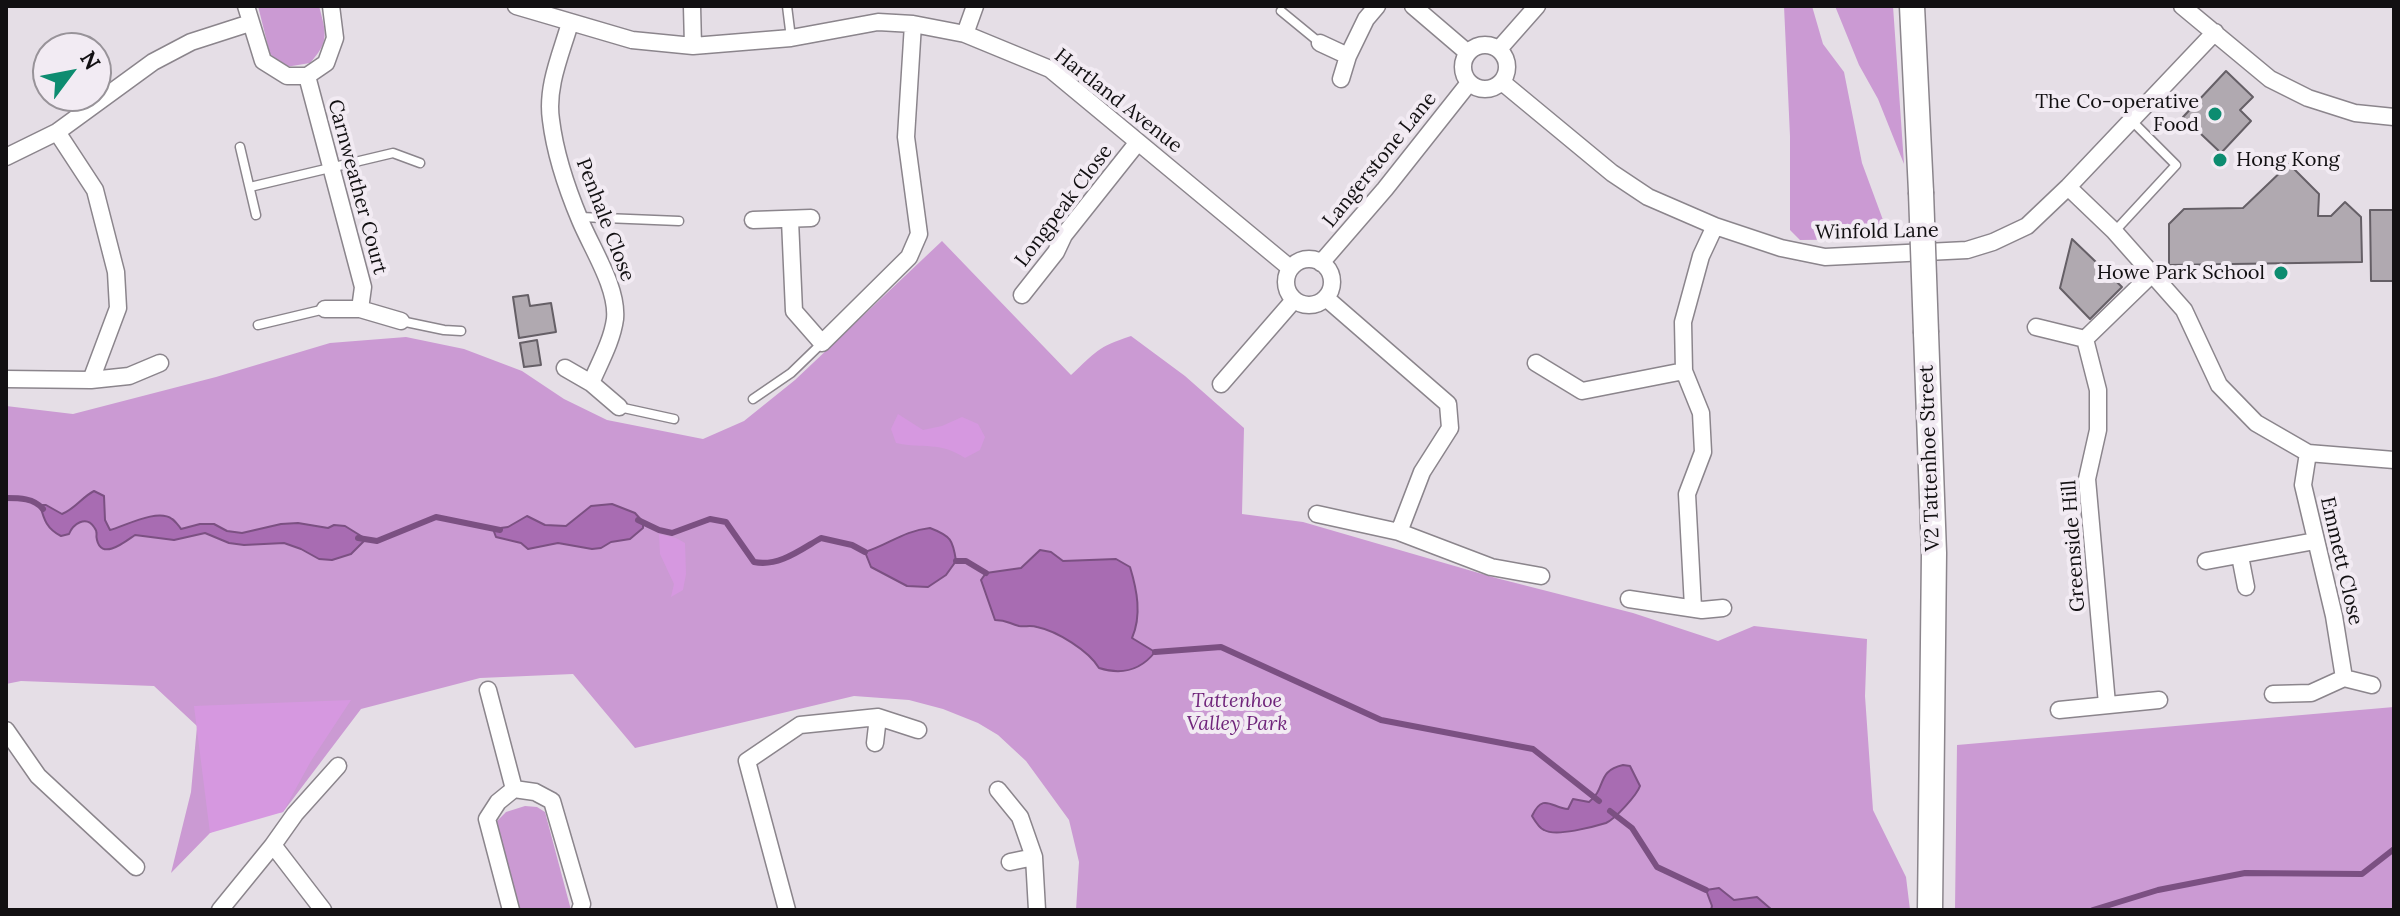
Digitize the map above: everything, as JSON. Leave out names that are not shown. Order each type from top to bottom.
[{"type":"street","points":[[6,157],[57,132],[153,62],[248,14],[263,61],[287,76],[307,76],[326,63],[335,38],[331,6]]},
{"type":"street","name":"Hartland Avenue","points":[[516,6],[632,40],[693,46],[791,38],[878,22],[913,24],[965,34],[1050,69],[1290,268]]},
{"type":"street","points":[[692,6],[693,46]]},
{"type":"street","points":[[965,34],[975,6]]},
{"type":"street","points":[[1341,79],[1366,19],[1377,6]]},
{"type":"street","points":[[1413,6],[1468,53]]},
{"type":"street","points":[[1499,49],[1537,6]]},
{"type":"street","name":"V2 Tattenhoe Street","points":[[1912,6],[1934,553],[1930,910]]},
{"type":"street","points":[[2182,6],[2270,79],[2308,98],[2355,113],[2394,117]]},
{"type":"street","name":"Penhale Close","points":[[570,23],[550,93],[551,119],[562,168],[579,217],[609,284],[615,317],[611,336],[591,383]]},
{"type":"street","points":[[790,220],[794,311],[822,343],[909,257],[919,234],[906,137],[913,24]]},
{"type":"street","name":"Winfold Lane","points":[[1502,82],[1612,173],[1648,197],[1715,226],[1781,248],[1825,257],[1967,250],[2027,226],[2215,32]]},
{"type":"street","points":[[1320,43],[1348,56]]},
{"type":"street","points":[[1479,45],[1499,49],[1507,61],[1506,76],[1502,82],[1490,89],[1469,83],[1463,72],[1464,58],[1468,53],[1479,45]]},
{"type":"street","name":"Carnweather Court","points":[[307,76],[363,287],[360,309]]},
{"type":"street","name":"Langerstone Lane","points":[[1321,263],[1385,189],[1469,83]]},
{"type":"street","points":[[57,132],[95,190],[116,272],[118,308],[91,380]]},
{"type":"street","name":"Longpeak Close","points":[[1022,295],[1056,252],[1064,235],[1138,142]]},
{"type":"street","points":[[2068,187],[2114,231],[2184,310],[2219,385],[2256,423],[2308,453],[2394,460]]},
{"type":"street","points":[[753,220],[811,218]]},
{"type":"street","points":[[1693,607],[1687,494],[1703,452],[1701,413],[1684,371],[1683,322],[1701,256],[1715,226]]},
{"type":"street","points":[[1306,259],[1321,263],[1331,275],[1332,286],[1326,298],[1312,305],[1294,300],[1286,286],[1290,268],[1306,259]]},
{"type":"street","points":[[2036,327],[2085,339],[2152,274]]},
{"type":"street","points":[[1326,298],[1448,404],[1450,428],[1422,472],[1399,532]]},
{"type":"street","points":[[1221,384],[1294,300]]},
{"type":"street","points":[[325,309],[360,309],[401,321]]},
{"type":"street","name":"Greenside Hill","points":[[2085,339],[2098,390],[2098,430],[2087,479],[2107,704]]},
{"type":"street","points":[[6,379],[91,380],[129,376],[160,363]]},
{"type":"street","points":[[1536,363],[1582,391],[1684,371]]},
{"type":"street","points":[[565,368],[591,383],[619,407]]},
{"type":"street","name":"Emmett Close","points":[[2308,453],[2303,485],[2334,616],[2344,678]]},
{"type":"street","points":[[1317,514],[1399,532],[1491,567],[1541,576]]},
{"type":"street","points":[[2206,561],[2315,541]]},
{"type":"street","points":[[2240,556],[2246,587]]},
{"type":"street","points":[[1629,599],[1702,610],[1723,608]]},
{"type":"street","points":[[2273,694],[2311,693],[2344,678],[2372,685]]},
{"type":"street","points":[[488,690],[514,789]]},
{"type":"street","points":[[2059,710],[2159,700]]},
{"type":"street","points":[[875,743],[878,717]]},
{"type":"street","points":[[787,910],[747,761],[800,725],[878,717],[918,730]]},
{"type":"street","points":[[6,730],[38,776],[136,867]]},
{"type":"street","points":[[220,910],[295,814],[338,766]]},
{"type":"street","points":[[511,910],[487,819],[498,802],[514,789],[535,792],[552,801],[582,904],[580,910]]},
{"type":"street","points":[[998,790],[1020,817],[1034,857],[1037,910]]},
{"type":"street","points":[[273,845],[323,910]]},
{"type":"street","points":[[1010,862],[1034,857]]},
{"type":"lane","points":[[787,6],[791,38]]},
{"type":"lane","points":[[1281,11],[1320,43]]},
{"type":"lane","points":[[2114,231],[2176,165],[2131,120]]},
{"type":"lane","points":[[240,147],[256,215]]},
{"type":"lane","points":[[250,187],[393,153],[420,163]]},
{"type":"lane","points":[[579,217],[679,221]]},
{"type":"lane","points":[[258,325],[325,309]]},
{"type":"lane","points":[[401,321],[461,331]]},
{"type":"lane","points":[[753,399],[791,373],[822,343]]},
{"type":"lane","points":[[619,407],[674,419]]},
{"type":"green space","points":[[258,6],[319,6],[325,36],[321,49],[310,63],[286,67],[270,54]]},
{"type":"green space","points":[[1784,6],[1812,6],[1823,44],[1844,72],[1862,163],[1890,239],[1800,240],[1790,230],[1790,136]]},
{"type":"green space","points":[[1835,6],[1893,6],[1904,164],[1878,99],[1859,65]]},
{"type":"green space","name":"Tattenhoe Valley Park","points":[[942,241],[1071,375],[1098,351],[1131,336],[1185,376],[1244,428],[1242,514],[1303,522],[1496,578],[1633,613],[1718,641],[1754,626],[1867,639],[1865,696],[1873,810],[1906,877],[1910,910],[1076,910],[1079,862],[1069,820],[1026,761],[998,735],[978,723],[909,700],[854,696],[635,748],[573,674],[480,678],[361,709],[283,812],[232,821],[210,833],[171,873],[191,792],[197,726],[154,686],[21,681],[6,684],[6,406],[73,414],[216,377],[330,343],[406,337],[464,349],[522,371],[564,399],[607,420],[703,439],[744,421],[795,380]]},
{"type":"green space","points":[[2394,707],[2394,910],[1955,910],[1957,745]]},
{"type":"green space","points":[[525,806],[537,807],[545,812],[571,910],[517,910],[496,822],[506,812]]},
{"type":"shaded area","points":[[898,414],[923,430],[962,417],[978,424],[985,437],[980,450],[965,458],[939,447],[896,443],[891,429]]},
{"type":"shaded area","points":[[94,491],[104,496],[105,520],[110,530],[141,519],[166,516],[181,529],[214,524],[227,531],[242,533],[298,523],[328,528],[345,526],[366,539],[351,554],[332,560],[319,559],[284,543],[244,545],[229,543],[205,533],[174,540],[135,535],[114,548],[104,549],[91,523],[80,522],[69,534],[61,536],[49,527],[40,505],[62,514]]},
{"type":"shaded area","points":[[612,504],[635,513],[643,522],[643,528],[630,539],[611,542],[601,548],[558,543],[528,549],[521,543],[496,537],[493,529],[508,527],[527,516],[545,525],[566,526],[591,506]]},
{"type":"shaded area","points":[[930,528],[950,540],[956,561],[946,575],[928,587],[907,586],[871,567],[865,552],[912,532]]},
{"type":"shaded area","points":[[659,534],[685,543],[683,590],[671,597],[674,584],[660,554]]},
{"type":"shaded area","points":[[1040,550],[1051,552],[1063,561],[1116,559],[1130,567],[1137,602],[1137,620],[1132,638],[1155,652],[1143,664],[1130,670],[1107,670],[1099,668],[1080,649],[1054,633],[1035,626],[995,620],[981,580],[986,573],[1021,568]]},
{"type":"shaded area","points":[[351,700],[311,761],[283,812],[210,833],[194,706]]},
{"type":"shaded area","points":[[1623,765],[1630,766],[1640,786],[1615,817],[1606,823],[1575,831],[1550,832],[1540,828],[1532,816],[1544,803],[1568,809],[1573,799],[1589,802],[1609,771]]},
{"type":"shaded area","points":[[1719,888],[1734,900],[1757,897],[1772,910],[1711,910],[1706,890]]},
{"type":"building","name":"The Co-operative Food","points":[[2226,71],[2253,97],[2240,110],[2251,121],[2221,153],[2183,117]]},
{"type":"building","points":[[2289,164],[2319,194],[2318,216],[2331,216],[2345,202],[2361,217],[2362,262],[2169,265],[2169,224],[2184,209],[2243,208]]},
{"type":"building","points":[[2370,210],[2394,210],[2394,281],[2371,281]]},
{"type":"building","points":[[2072,239],[2122,287],[2090,319],[2060,288]]},
{"type":"building","points":[[528,295],[530,306],[551,303],[556,332],[519,338],[513,297]]},
{"type":"building","points":[[537,340],[541,365],[524,367],[520,343]]},
{"type":"waterway","points":[[6,498],[31,501],[43,509]]},
{"type":"waterway","points":[[358,538],[377,541],[436,517],[500,530]]},
{"type":"waterway","points":[[638,520],[672,533],[710,519],[726,522],[754,562],[781,560],[821,538],[852,545],[865,552]]},
{"type":"waterway","points":[[956,561],[966,561],[986,573]]},
{"type":"waterway","points":[[1155,652],[1221,647],[1381,720],[1533,749],[1599,801]]},
{"type":"waterway","points":[[1610,811],[1632,828],[1657,867],[1706,890]]},
{"type":"waterway","points":[[2093,910],[2158,890],[2245,873],[2362,874],[2394,849]]},
{"type":"place","name":"The Co-operative Food","points":[[2215,114]]},
{"type":"place","name":"Hong Kong","points":[[2220,160]]},
{"type":"place","name":"Howe Park School","points":[[2281,273]]}]
